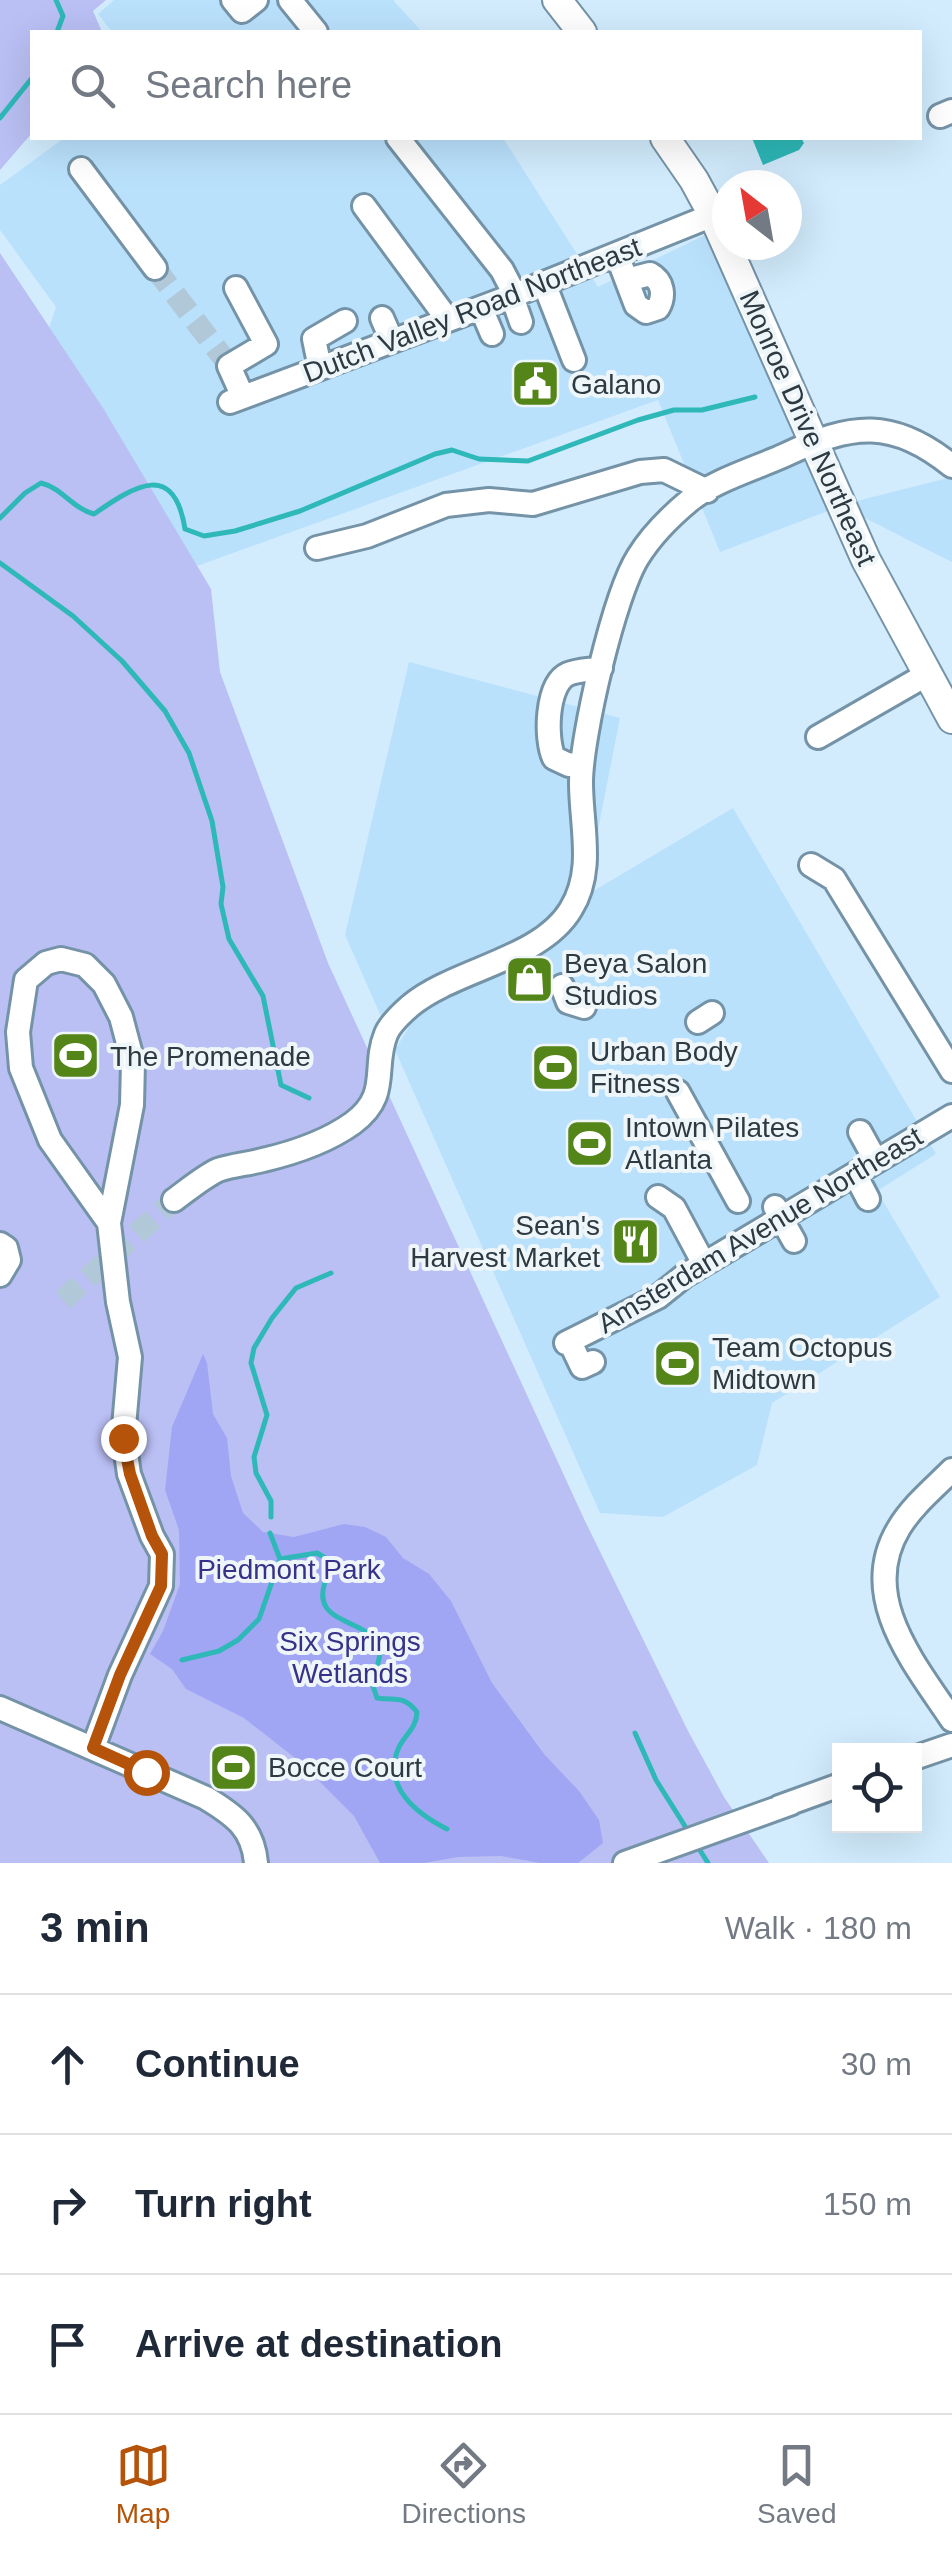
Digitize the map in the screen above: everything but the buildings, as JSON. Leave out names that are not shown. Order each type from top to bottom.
[{"type":"main road","points":[[557,0],[580,30]]},
{"type":"main road","name":"Monroe Drive Northeast","points":[[670,140],[712,215]]},
{"type":"main road","name":"Monroe Drive Northeast","points":[[732,260],[866,560],[952,719]]},
{"type":"street","points":[[233,0],[242,11],[256,0]]},
{"type":"street","points":[[290,0],[314,30]]},
{"type":"street","points":[[400,140],[502,270],[521,322]]},
{"type":"street","points":[[81,169],[155,268]]},
{"type":"street","points":[[364,206],[448,320]]},
{"type":"street","name":"Dutch Valley Road Northeast","points":[[236,288],[266,344],[227,363],[237,400],[300,384],[392,341],[712,215]]},
{"type":"street","points":[[617,255],[627,280]]},
{"type":"street","points":[[544,283],[574,360]]},
{"type":"street","points":[[481,308],[492,334]]},
{"type":"street","points":[[382,318],[392,341]]},
{"type":"street","points":[[333,368],[314,339],[345,321]]},
{"type":"street","points":[[174,1200],[213,1172],[317,1142],[356,1121],[380,1087],[380,1052],[387,1030],[412,1004],[533,942],[554,929],[572,908],[588,848],[581,804],[582,764],[615,617],[637,558],[692,498],[813,442],[854,432],[889,430],[924,444],[952,466]]},
{"type":"street","points":[[317,548],[367,536],[446,506],[489,500],[533,504],[640,472],[664,470],[707,491]]},
{"type":"street","points":[[582,764],[570,765],[554,758],[549,748],[549,714],[556,684],[568,674],[601,668]]},
{"type":"street","points":[[818,737],[926,675]]},
{"type":"street","points":[[811,864],[834,879],[952,1071]]},
{"type":"street","points":[[93,1748],[120,1675],[161,1586],[162,1554],[152,1536],[123,1438],[130,1357],[118,1302],[109,1222],[130,1118],[134,1062],[121,1017],[104,984],[86,965],[61,959],[46,963],[26,980],[18,1032],[23,1080],[50,1140],[109,1222]]},
{"type":"street","points":[[562,986],[568,1002],[584,1007]]},
{"type":"street","points":[[678,1092],[738,1201]]},
{"type":"street","name":"Amsterdam Avenue Northeast","points":[[583,1371],[568,1342],[658,1297],[778,1213],[855,1174],[952,1116]]},
{"type":"street","points":[[860,1132],[876,1162]]},
{"type":"street","points":[[855,1174],[868,1199]]},
{"type":"street","points":[[658,1198],[674,1208],[704,1264]]},
{"type":"street","points":[[778,1213],[794,1242]]},
{"type":"street","points":[[0,1244],[6,1248],[9,1260],[0,1275]]},
{"type":"street","points":[[952,1470],[899,1527],[884,1567],[884,1589],[894,1628],[952,1720]]},
{"type":"street","points":[[0,1708],[206,1798],[246,1827],[254,1842],[256,1863]]},
{"type":"street","points":[[922,1755],[952,1745]]},
{"type":"street","points":[[625,1863],[832,1789]]},
{"type":"shaded area","points":[[114,0],[393,0],[420,30],[110,30],[98,14]]},
{"type":"shaded area","points":[[61,140],[504,140],[598,287],[712,231],[712,260],[729,260],[841,505],[952,477],[952,562],[841,506],[720,552],[658,400],[169,576],[33,377],[56,307],[0,230],[0,185]]},
{"type":"shaded area","points":[[753,140],[804,143],[799,150],[763,165]]},
{"type":"shaded area","points":[[409,662],[620,718],[585,896],[733,808],[936,1154],[877,1191],[940,1297],[772,1403],[757,1465],[663,1517],[600,1513],[395,1050],[413,1020],[426,1011],[387,1030],[345,935]]},
{"type":"green space","points":[[0,0],[106,0],[93,11],[101,30],[30,30],[30,135],[0,170]]},
{"type":"green space","name":"Piedmont Park","points":[[0,253],[103,408],[211,589],[220,672],[328,963],[585,1521],[688,1731],[724,1797],[769,1863],[0,1863]]},
{"type":"green space","name":"Six Springs Wetlands","points":[[203,1354],[213,1414],[227,1438],[231,1476],[243,1513],[263,1532],[294,1537],[344,1524],[365,1527],[386,1537],[403,1558],[429,1574],[451,1601],[492,1683],[599,1820],[603,1843],[578,1863],[540,1863],[501,1856],[380,1863],[354,1816],[299,1761],[244,1718],[186,1689],[172,1669],[150,1654],[180,1584],[179,1530],[165,1490],[172,1427]]},
{"type":"waterway","points":[[56,0],[63,16],[58,30]]},
{"type":"waterway","points":[[0,118],[30,80]]},
{"type":"waterway","points":[[0,518],[41,483],[94,514],[124,495],[151,485],[172,494],[185,529],[204,536],[300,511],[435,454],[452,450],[479,459],[528,461],[638,420],[755,397]]},
{"type":"waterway","points":[[0,563],[73,616],[122,661],[165,711],[189,753],[212,821],[229,939],[263,996],[281,1085],[309,1098]]},
{"type":"waterway","points":[[271,1517],[271,1501],[256,1473],[254,1457],[267,1415],[251,1363],[254,1348],[296,1288],[331,1273]]},
{"type":"waterway","points":[[182,1660],[219,1651],[238,1640],[259,1619],[280,1559],[270,1533]]},
{"type":"waterway","points":[[280,1559],[317,1553],[327,1559],[330,1570],[323,1600],[328,1610],[382,1645],[373,1686],[377,1698],[404,1701],[417,1712],[395,1761],[398,1786],[414,1807],[447,1829]]},
{"type":"waterway","points":[[635,1733],[656,1780],[688,1831]]},
{"type":"waterway","points":[[696,1844],[708,1863]]},
{"type":"tunnel","points":[[155,268],[225,360]]},
{"type":"tunnel","points":[[63,1300],[174,1200]]},
{"type":"place","name":"Galano","points":[[536,384]]},
{"type":"place","name":"Beya Salon Studios","points":[[529,979]]},
{"type":"place","name":"The Promenade","points":[[75,1056]]},
{"type":"place","name":"Urban Body Fitness","points":[[555,1067]]},
{"type":"place","name":"Intown Pilates Atlanta","points":[[590,1143]]},
{"type":"place","name":"Sean's Harvest Market","points":[[635,1241]]},
{"type":"place","name":"Team Octopus Midtown","points":[[677,1363]]},
{"type":"place","name":"Bocce Court","points":[[233,1767]]},
{"type":"route","points":[[123,1438],[130,1474],[162,1554],[161,1586],[120,1675],[93,1748],[146,1772]]}]
